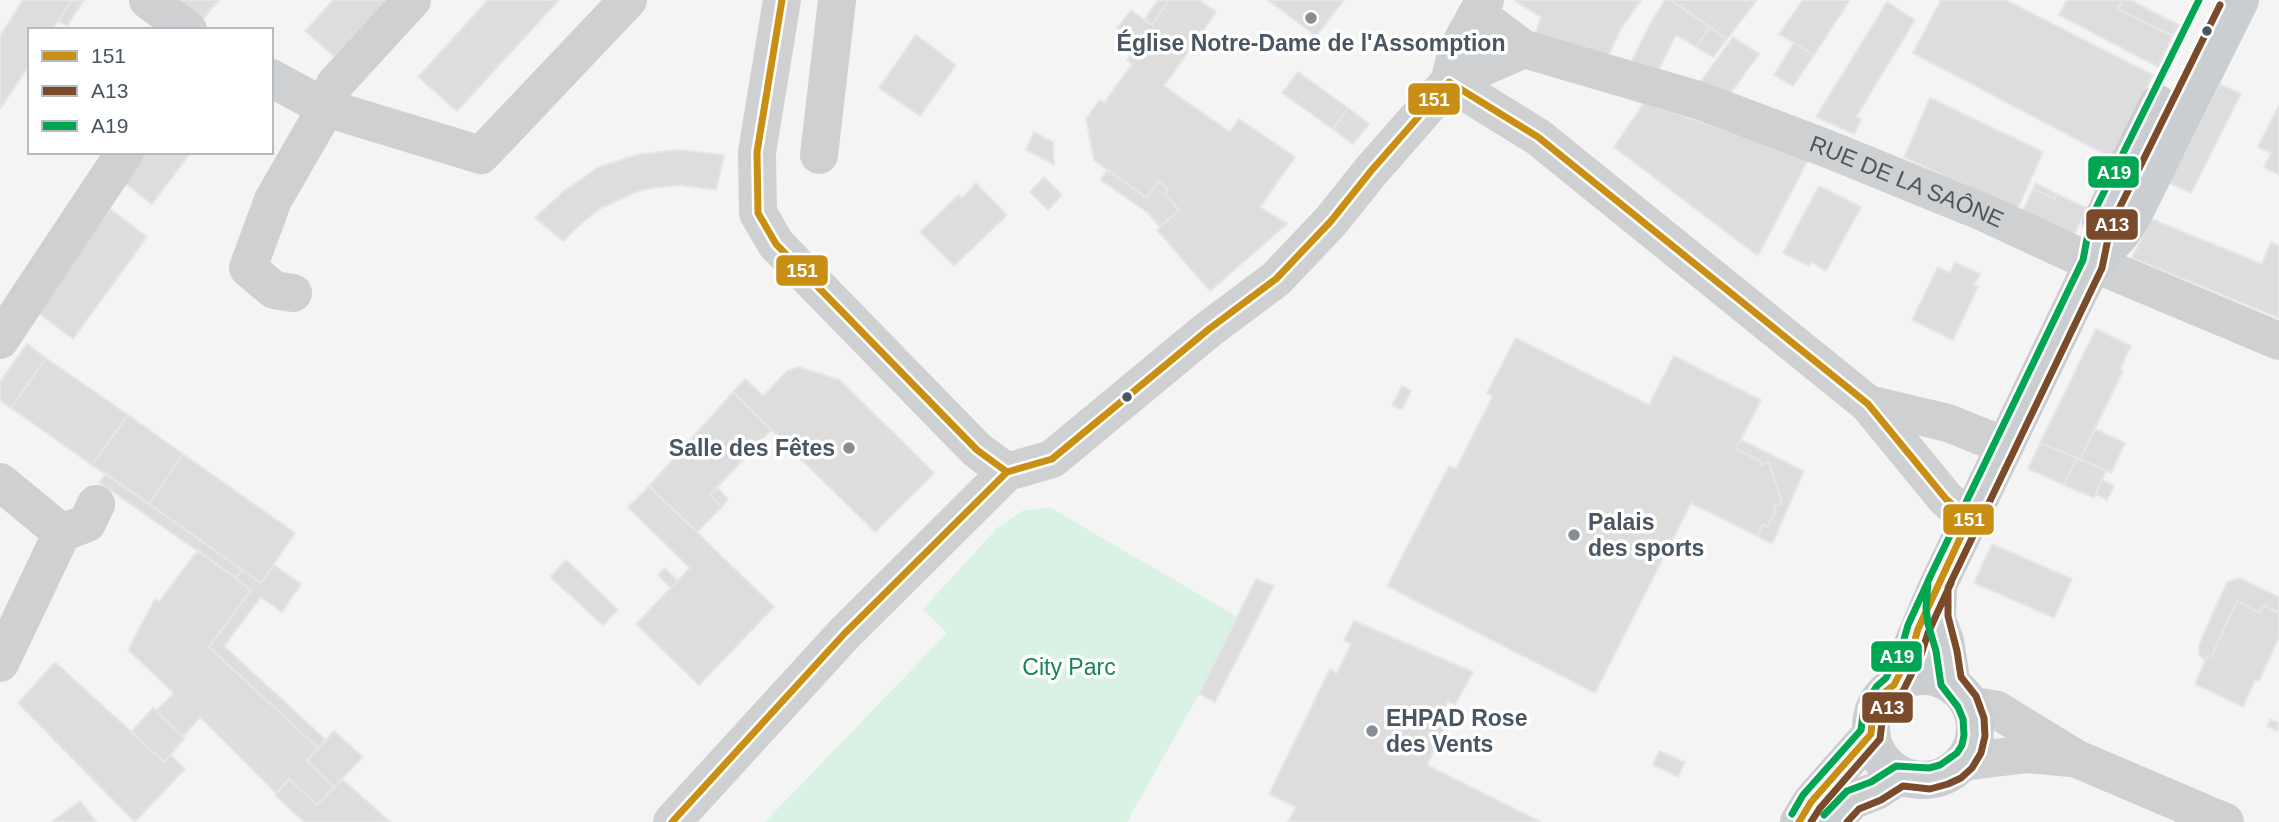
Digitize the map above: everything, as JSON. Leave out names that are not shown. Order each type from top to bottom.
[{"type":"main road","points":[[1894,685],[1912,650],[1918,629],[1938,584],[2094,263],[2100,226],[2106,211],[2211,0]]},
{"type":"main road","points":[[2094,263],[2120,235],[2132,217],[2240,0]]},
{"type":"main road","points":[[1938,584],[1937,620],[1961,695],[1974,720],[1975,734],[1971,749],[1962,762],[1941,777],[1914,779],[1892,770],[1877,754],[1871,734],[1871,722],[1878,701],[1894,685],[1903,680],[1923,676],[1943,680],[1961,695]]},
{"type":"main road","points":[[1814,815],[1871,734]]},
{"type":"main road","points":[[1814,815],[1876,791],[1901,775]]},
{"type":"street","points":[[148,0],[185,28]]},
{"type":"street","points":[[293,293],[274,290],[248,268],[273,200],[326,108],[335,84],[412,0]]},
{"type":"street","points":[[273,79],[326,108],[481,155],[628,0]]},
{"type":"street","points":[[782,0],[757,152],[758,213],[776,244],[977,450],[1007,472]]},
{"type":"street","points":[[819,155],[837,0]]},
{"type":"street","points":[[1449,82],[1458,48],[1481,7]]},
{"type":"street","name":"RUE DE LA SAÔNE","points":[[1481,7],[1524,49],[1698,100],[1815,144],[1985,213],[2094,263],[2279,341]]},
{"type":"street","points":[[672,822],[844,634],[1007,472],[1052,459],[1209,329],[1276,279],[1331,221],[1449,82],[1524,49]]},
{"type":"street","points":[[1449,82],[1538,137],[1868,404],[1946,499],[1969,519]]},
{"type":"street","points":[[0,340],[124,154]]},
{"type":"street","points":[[1868,404],[1948,423],[2005,446]]},
{"type":"street","points":[[0,482],[62,533]]},
{"type":"street","points":[[6,651],[62,533],[88,523],[96,504]]},
{"type":"street","points":[[1961,695],[1997,710],[2077,759],[2225,822]]},
{"type":"street","points":[[1962,762],[2028,754],[2077,759]]},
{"type":"green space","name":"City Parc","points":[[1049,507],[1238,617],[1199,694],[1127,822],[765,822],[947,633],[923,609],[997,528],[1022,511]]},
{"type":"building","points":[[23,0],[72,0],[53,28],[28,28],[28,67],[0,109],[0,36]]},
{"type":"building","points":[[72,0],[84,0],[67,26],[58,21]]},
{"type":"building","points":[[176,0],[219,0],[200,22]]},
{"type":"building","points":[[333,0],[388,0],[335,57],[305,31]]},
{"type":"building","points":[[488,0],[559,0],[457,111],[418,77]]},
{"type":"building","points":[[1158,0],[1169,0],[1152,25],[1144,20]]},
{"type":"building","points":[[1169,0],[1199,0],[1216,12],[1164,86],[1230,132],[1239,119],[1295,157],[1260,207],[1287,224],[1210,291],[1157,230],[1179,210],[1165,194],[1168,189],[1158,181],[1147,198],[1094,160],[1086,119],[1100,100],[1104,103],[1132,64],[1127,60],[1138,43],[1117,28],[1131,10],[1152,25]]},
{"type":"building","name":"Église Notre-Dame de l'Assomption","points":[[1268,0],[1344,0],[1316,36]]},
{"type":"building","points":[[1516,0],[1641,0],[1619,32],[1607,59],[1535,35],[1541,17]]},
{"type":"building","points":[[1665,0],[1671,0],[1710,27],[1696,47],[1676,35],[1656,75],[1629,66]]},
{"type":"building","points":[[1671,0],[1757,0],[1727,39]]},
{"type":"building","points":[[1803,0],[1850,0],[1814,55],[1779,34]]},
{"type":"building","points":[[1941,0],[2006,0],[2153,75],[2112,158],[1913,53]]},
{"type":"building","points":[[2067,0],[2123,0],[2118,9],[2173,36],[2158,67],[2059,15]]},
{"type":"building","points":[[2123,0],[2130,0],[2179,25],[2173,36],[2118,9]]},
{"type":"building","points":[[1887,2],[1915,20],[1856,117],[1861,120],[1854,134],[1816,117]]},
{"type":"building","points":[[1710,27],[1727,39],[1713,57],[1696,47]]},
{"type":"building","points":[[916,35],[956,65],[920,116],[879,88]]},
{"type":"building","points":[[1733,37],[1759,54],[1728,97],[1698,85]]},
{"type":"building","points":[[1794,43],[1814,55],[1793,86],[1774,75]]},
{"type":"building","points":[[1298,72],[1348,108],[1333,129],[1282,93]]},
{"type":"building","points":[[2220,84],[2241,94],[2191,193],[2169,183]]},
{"type":"building","points":[[1930,98],[2043,152],[2017,210],[1904,157]]},
{"type":"building","points":[[1644,103],[1809,158],[1758,256],[1614,147]]},
{"type":"building","points":[[2278,107],[2279,175],[2264,167],[2271,153],[2258,147]]},
{"type":"building","points":[[1348,108],[1369,124],[1353,144],[1333,129]]},
{"type":"building","points":[[1034,132],[1053,142],[1054,164],[1026,150]]},
{"type":"building","points":[[679,150],[724,155],[716,190],[680,185],[639,191],[601,208],[563,241],[535,218],[564,191],[599,167],[640,154]]},
{"type":"building","points":[[130,154],[190,154],[152,204],[114,175]]},
{"type":"building","points":[[1107,170],[1147,198],[1158,181],[1168,189],[1165,194],[1179,210],[1160,227],[1148,213],[1101,180]]},
{"type":"building","points":[[1044,177],[1062,195],[1048,210],[1030,192]]},
{"type":"building","points":[[976,183],[1007,215],[954,266],[920,232],[959,195],[962,198]]},
{"type":"building","points":[[2035,183],[2057,194],[2055,199],[2033,189]]},
{"type":"building","points":[[1819,186],[1861,207],[1826,271],[1811,262],[1809,266],[1783,253]]},
{"type":"building","points":[[2033,189],[2055,199],[2057,194],[2087,208],[2073,237],[2022,213]]},
{"type":"building","points":[[110,209],[147,237],[73,339],[36,311]]},
{"type":"building","points":[[2151,219],[2262,264],[2271,242],[2279,246],[2279,318],[2132,258]]},
{"type":"building","points":[[1955,262],[1980,274],[1974,285],[1978,287],[1953,340],[1912,320],[1938,267],[1950,273]]},
{"type":"building","points":[[2096,329],[2131,346],[2120,369],[2123,371],[2080,459],[2040,443]]},
{"type":"building","points":[[1516,338],[1649,405],[1674,356],[1761,400],[1736,449],[1760,461],[1761,465],[1769,462],[1782,503],[1774,506],[1776,510],[1767,527],[1763,524],[1757,536],[1691,503],[1595,693],[1387,586],[1449,466],[1456,469],[1493,396],[1487,393]]},
{"type":"building","points":[[27,344],[46,358],[11,408],[0,400],[0,382]]},
{"type":"building","points":[[46,358],[128,415],[92,465],[11,408]]},
{"type":"building","name":"Salle des Fêtes","points":[[798,367],[840,380],[934,473],[875,532],[733,392],[745,379],[763,396],[787,371]]},
{"type":"building","points":[[1402,386],[1411,391],[1402,410],[1392,405]]},
{"type":"building","points":[[733,392],[771,430],[710,495],[722,507],[697,532],[649,486]]},
{"type":"building","points":[[128,415],[183,454],[149,504],[92,465]]},
{"type":"building","points":[[2095,429],[2125,443],[2111,473],[2080,459]]},
{"type":"building","points":[[1741,440],[1804,471],[1772,544],[1757,536],[1763,524],[1767,527],[1776,510],[1774,506],[1782,503],[1769,462],[1761,465],[1760,461],[1736,449]]},
{"type":"building","points":[[2040,443],[2077,458],[2064,485],[2028,469]]},
{"type":"building","points":[[183,454],[295,533],[261,583],[149,504]]},
{"type":"building","points":[[2077,458],[2106,471],[2094,498],[2064,485]]},
{"type":"building","points":[[106,473],[242,570],[236,578],[99,482]]},
{"type":"building","points":[[2102,480],[2114,486],[2107,500],[2096,494]]},
{"type":"building","points":[[649,486],[774,607],[699,685],[636,624],[690,568],[628,507]]},
{"type":"building","points":[[717,487],[728,499],[722,507],[710,495]]},
{"type":"building","points":[[1992,544],[2072,579],[2054,618],[1974,583]]},
{"type":"building","points":[[198,550],[251,590],[209,647],[318,748],[307,761],[334,787],[317,805],[289,779],[276,793],[200,717],[183,736],[156,711],[174,693],[128,650],[155,599],[159,602]]},
{"type":"building","points":[[566,560],[618,610],[603,625],[550,577]]},
{"type":"building","points":[[274,565],[301,584],[282,612],[261,597],[224,646],[326,740],[318,748],[209,647],[251,590],[236,578],[242,570],[261,583]]},
{"type":"building","points":[[665,568],[678,581],[671,588],[658,575]]},
{"type":"building","points":[[2239,578],[2279,597],[2279,613],[2263,605],[2260,613],[2237,601],[2211,657],[2208,655],[2205,660],[2199,655],[2202,638],[2227,582]]},
{"type":"building","points":[[1256,579],[1274,586],[1215,702],[1199,694]]},
{"type":"building","points":[[2237,601],[2260,613],[2263,605],[2279,613],[2279,637],[2259,681],[2255,680],[2243,707],[2195,684]]},
{"type":"building","name":"EHPAD Rose des Vents","points":[[1354,621],[1473,672],[1455,705],[1448,701],[1443,710],[1451,714],[1427,765],[1541,822],[1288,822],[1296,807],[1269,794],[1330,669],[1337,673],[1351,644],[1344,640]]},
{"type":"building","points":[[55,662],[164,762],[171,755],[185,769],[135,822],[18,703]]},
{"type":"building","points":[[153,708],[185,738],[164,762],[131,732]]},
{"type":"building","points":[[2270,719],[2279,723],[2277,731],[2267,726]]},
{"type":"building","points":[[334,731],[363,757],[334,787],[307,761]]},
{"type":"building","points":[[1659,751],[1685,762],[1678,777],[1653,765]]},
{"type":"building","points":[[289,779],[317,805],[342,779],[390,822],[304,822],[275,795]]},
{"type":"building","points":[[80,801],[96,822],[53,822],[53,821]]},
{"type":"transit line","name":"151","points":[[782,0],[757,152],[758,213],[776,244],[977,450],[1007,472]]},
{"type":"transit line","name":"A19","points":[[1824,815],[1847,791],[1871,782],[1896,766],[1929,768],[1940,765],[1957,753],[1962,745],[1963,719],[1958,707],[1941,685],[1936,651],[1928,624],[1928,581],[2083,260],[2090,223],[2097,206],[2199,0]]},
{"type":"transit line","name":"A13","points":[[1847,822],[1859,809],[1881,800],[1903,786],[1930,789],[1961,778],[1972,768],[1981,753],[1985,736],[1984,718],[1976,696],[1961,677],[1948,616],[1948,588],[2102,268],[2110,229],[2116,215],[2220,5]]},
{"type":"transit line","name":"151","points":[[672,822],[844,634],[1007,472],[1052,459],[1209,329],[1276,279],[1331,221],[1449,82],[1538,137],[1868,404],[1946,499],[1969,519],[1918,629],[1912,650],[1894,685],[1885,692],[1873,711],[1871,734],[1811,802],[1799,822]]},
{"type":"transit line","name":"A19","points":[[1792,814],[1803,795],[1861,730],[1864,706],[1877,686],[1886,678],[1931,575]]},
{"type":"transit line","name":"A13","points":[[1811,822],[1880,739],[1883,714],[1893,699],[1903,691],[1951,583]]},
{"type":"place","name":"Église Notre-Dame de l'Assomption","points":[[1311,18]]},
{"type":"place","name":"Salle des Fêtes","points":[[849,448]]},
{"type":"place","name":"Palais des sports","points":[[1574,535]]},
{"type":"place","name":"EHPAD Rose des Vents","points":[[1372,731]]}]
